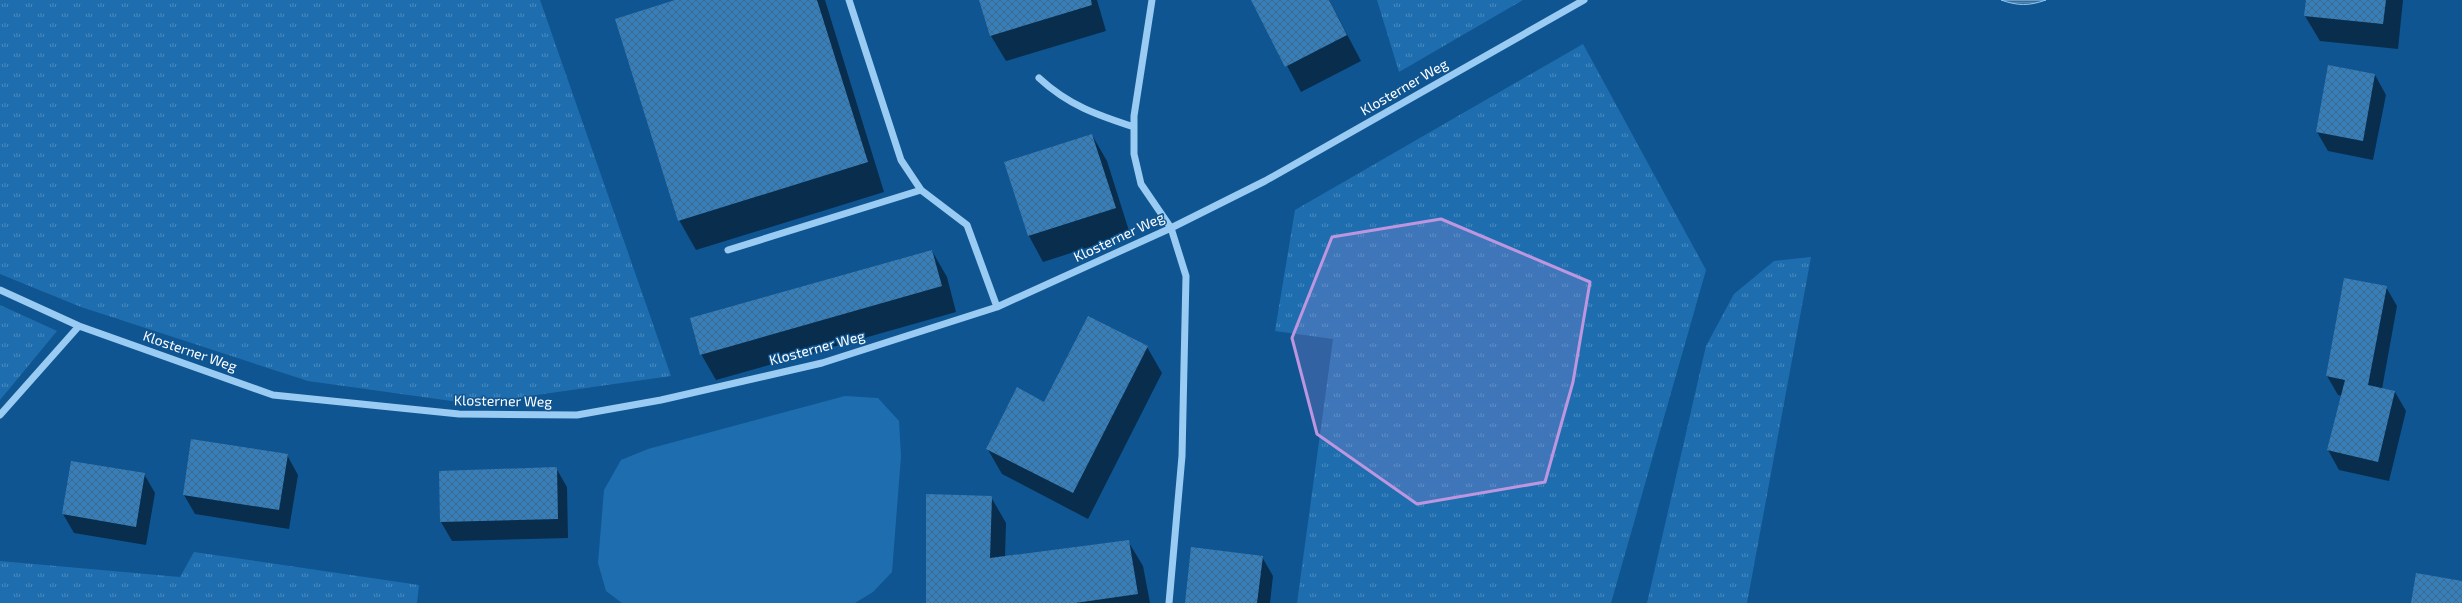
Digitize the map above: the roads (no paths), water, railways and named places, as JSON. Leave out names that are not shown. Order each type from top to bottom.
[{"type":"street","points":[[849,0],[901,160],[921,190],[967,225],[997,307]]},
{"type":"street","points":[[1152,0],[1134,116],[1134,154],[1141,184],[1171,228],[1186,276],[1182,456],[1168,603]]},
{"type":"street","name":"Klosterner Weg","points":[[0,290],[79,326],[273,394],[459,414],[577,415],[661,400],[822,363],[997,307],[1171,228],[1265,181],[1584,0]]},
{"type":"street","points":[[1038,78],[1054,93],[1087,111],[1134,127]]},
{"type":"street","points":[[728,250],[921,190]]},
{"type":"street","points":[[0,415],[79,326]]}]
